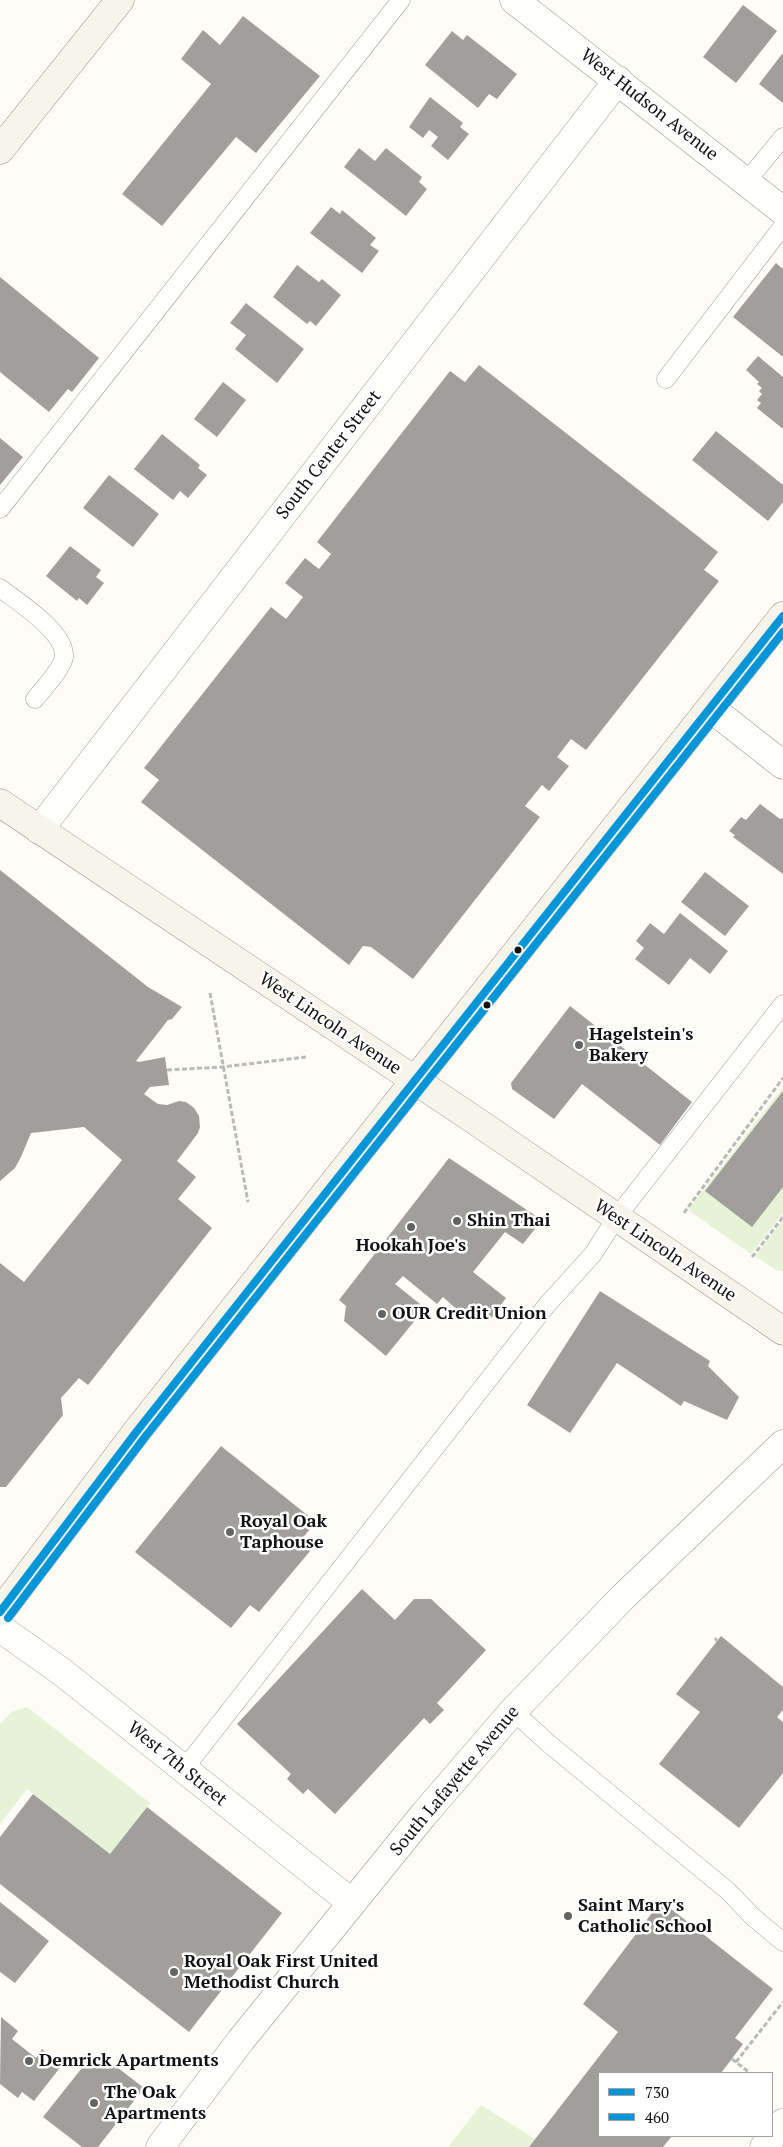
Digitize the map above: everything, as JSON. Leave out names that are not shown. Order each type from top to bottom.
[{"type":"main road","points":[[0,150],[120,0]]},
{"type":"main road","points":[[0,1612],[137,1431],[712,709],[783,616]]},
{"type":"main road","name":"West Lincoln Avenue","points":[[0,803],[416,1081],[783,1331]]},
{"type":"street","name":"West Hudson Avenue","points":[[514,0],[783,211]]},
{"type":"street","name":"South Center Street","points":[[39,830],[618,80]]},
{"type":"street","points":[[712,709],[783,765]]},
{"type":"street","name":"South Lafayette Avenue","points":[[160,2147],[241,2040],[352,1903],[513,1711],[624,1597],[783,1444]]},
{"type":"street","name":"West 7th Street","points":[[0,1628],[62,1672],[352,1903]]},
{"type":"street","points":[[773,2136],[783,2123]]},
{"type":"street","points":[[764,2147],[772,2137]]},
{"type":"lane","points":[[0,509],[401,0]]},
{"type":"lane","points":[[746,182],[783,137]]},
{"type":"lane","points":[[666,379],[783,226]]},
{"type":"lane","points":[[0,588],[55,632],[61,644],[64,658],[55,673],[35,698]]},
{"type":"lane","points":[[184,1769],[546,1306],[593,1254],[616,1218],[777,1024],[783,1004]]},
{"type":"lane","points":[[513,1711],[548,1743],[728,1891],[752,1917],[783,1942]]},
{"type":"path","points":[[210,993],[248,1202]]},
{"type":"path","points":[[167,1070],[222,1067],[306,1057]]},
{"type":"path","points":[[684,1213],[783,1078]]},
{"type":"path","points":[[752,1257],[783,1216]]},
{"type":"path","points":[[736,2062],[783,2002]]},
{"type":"path","points":[[732,2059],[749,2072]]},
{"type":"green space","points":[[783,1087],[783,1213],[751,1254],[688,1210]]},
{"type":"green space","points":[[783,1220],[783,1271],[776,1270],[755,1256]]},
{"type":"green space","points":[[27,1707],[150,1803],[110,1854],[27,1789],[0,1824],[0,1724],[11,1712]]},
{"type":"green space","points":[[481,2105],[535,2139],[529,2147],[448,2147]]},
{"type":"building","points":[[743,5],[777,31],[736,83],[703,57]]},
{"type":"building","points":[[243,16],[320,76],[256,153],[236,137],[162,226],[122,194],[211,84],[181,59],[203,30],[220,45]]},
{"type":"building","points":[[452,31],[463,40],[467,35],[517,74],[497,99],[489,94],[478,108],[425,65]]},
{"type":"building","points":[[783,55],[783,103],[759,84]]},
{"type":"building","points":[[430,97],[463,123],[460,127],[469,134],[448,160],[431,146],[438,137],[429,130],[423,138],[409,127]]},
{"type":"building","points":[[359,148],[375,161],[386,148],[422,177],[419,182],[427,189],[406,216],[344,167]]},
{"type":"building","points":[[331,207],[340,214],[342,210],[376,238],[370,245],[379,251],[362,273],[310,233]]},
{"type":"building","points":[[776,263],[783,269],[783,357],[733,317]]},
{"type":"building","points":[[297,265],[319,282],[322,279],[341,295],[316,326],[310,321],[307,324],[273,297]]},
{"type":"building","points":[[0,277],[99,358],[72,392],[68,389],[49,412],[0,372]]},
{"type":"building","points":[[246,303],[304,349],[277,383],[235,349],[246,335],[230,323]]},
{"type":"building","points":[[758,356],[783,377],[783,429],[757,408],[761,403],[757,400],[762,394],[759,391],[762,388],[757,384],[759,382],[746,370]]},
{"type":"building","points":[[479,365],[718,552],[704,570],[719,581],[586,750],[571,739],[557,757],[569,766],[549,791],[542,785],[525,806],[540,817],[413,979],[371,947],[363,946],[349,965],[141,802],[159,780],[144,768],[271,607],[286,619],[303,597],[285,583],[305,558],[319,569],[331,554],[317,542],[450,371],[465,382]]},
{"type":"building","points":[[223,382],[246,400],[217,437],[194,419]]},
{"type":"building","points":[[716,431],[783,485],[783,502],[768,521],[692,460]]},
{"type":"building","points":[[162,434],[200,465],[198,468],[207,475],[188,498],[180,491],[173,500],[134,469]]},
{"type":"building","points":[[0,438],[23,457],[0,485]]},
{"type":"building","points":[[109,475],[159,514],[133,547],[83,508]]},
{"type":"building","points":[[70,546],[101,570],[96,577],[104,583],[87,605],[79,598],[77,601],[46,576]]},
{"type":"building","points":[[760,804],[780,819],[783,818],[783,874],[733,837],[735,835],[729,831],[741,817],[746,820]]},
{"type":"building","points":[[0,870],[148,987],[182,1007],[172,1019],[168,1020],[136,1061],[165,1057],[169,1085],[150,1087],[144,1094],[158,1104],[167,1105],[179,1101],[186,1102],[194,1108],[199,1116],[200,1127],[198,1133],[177,1161],[196,1177],[178,1199],[212,1228],[88,1385],[79,1378],[61,1398],[63,1415],[6,1487],[0,1487],[0,1263],[24,1282],[122,1160],[84,1127],[31,1133],[15,1168],[0,1181]]},
{"type":"building","points":[[705,872],[749,906],[725,936],[681,902]]},
{"type":"building","points":[[680,913],[728,951],[710,974],[690,958],[669,985],[635,959],[644,948],[636,941],[650,923],[664,934]]},
{"type":"building","name":"Hagelstein's Bakery","points":[[570,1006],[692,1102],[660,1145],[582,1084],[554,1119],[512,1089],[511,1083]]},
{"type":"building","points":[[783,1091],[783,1187],[752,1227],[705,1191]]},
{"type":"building","points":[[449,1158],[542,1220],[523,1244],[505,1232],[473,1272],[506,1298],[489,1321],[470,1305],[462,1314],[443,1297],[437,1304],[403,1276],[395,1284],[425,1308],[386,1356],[344,1321],[346,1306],[339,1300]]},
{"type":"building","points":[[600,1291],[710,1361],[708,1366],[739,1397],[727,1420],[684,1401],[681,1406],[617,1363],[570,1433],[527,1405]]},
{"type":"building","name":"Royal Oak Taphouse","points":[[221,1446],[316,1522],[300,1541],[311,1550],[259,1612],[250,1605],[231,1628],[135,1552]]},
{"type":"building","points":[[362,1589],[395,1620],[414,1599],[431,1599],[486,1650],[437,1703],[444,1710],[430,1724],[424,1718],[335,1814],[308,1789],[303,1794],[287,1779],[291,1774],[237,1724]]},
{"type":"building","points":[[721,1636],[783,1687],[783,1710],[777,1717],[783,1722],[783,1773],[739,1828],[659,1764],[700,1712],[676,1694]]},
{"type":"building","name":"Royal Oak First United Methodist Church","points":[[33,1794],[110,1854],[147,1807],[282,1913],[189,2032],[0,1884],[0,1837]]},
{"type":"building","points":[[661,1901],[773,1989],[735,2038],[743,2044],[722,2072],[598,2072],[598,2137],[671,2137],[663,2147],[529,2147],[618,2032],[583,2004]]},
{"type":"building","points":[[0,1902],[49,1941],[15,1983],[0,1972]]},
{"type":"building","name":"Demrick Apartments","points":[[1,2017],[18,2031],[12,2039],[36,2058],[42,2049],[62,2065],[34,2101],[22,2092],[18,2098],[0,2084]]},
{"type":"building","name":"The Oak Apartments","points":[[100,2054],[144,2088],[98,2147],[82,2147],[43,2117],[89,2059],[93,2062]]},
{"type":"transit line","name":"730","points":[[0,1612],[137,1431],[783,616]]},
{"type":"transit line","name":"460","points":[[8,1618],[145,1437],[783,632]]},
{"type":"place","name":"Hagelstein's Bakery","points":[[579,1045]]},
{"type":"place","name":"Shin Thai","points":[[457,1221]]},
{"type":"place","name":"Hookah Joe's","points":[[411,1227]]},
{"type":"place","name":"OUR Credit Union","points":[[382,1314]]},
{"type":"place","name":"Royal Oak Taphouse","points":[[230,1532]]},
{"type":"place","name":"Saint Mary's Catholic School","points":[[568,1916]]},
{"type":"place","name":"Royal Oak First United Methodist Church","points":[[174,1972]]},
{"type":"place","name":"Demrick Apartments","points":[[29,2061]]},
{"type":"place","name":"The Oak Apartments","points":[[94,2103]]}]
